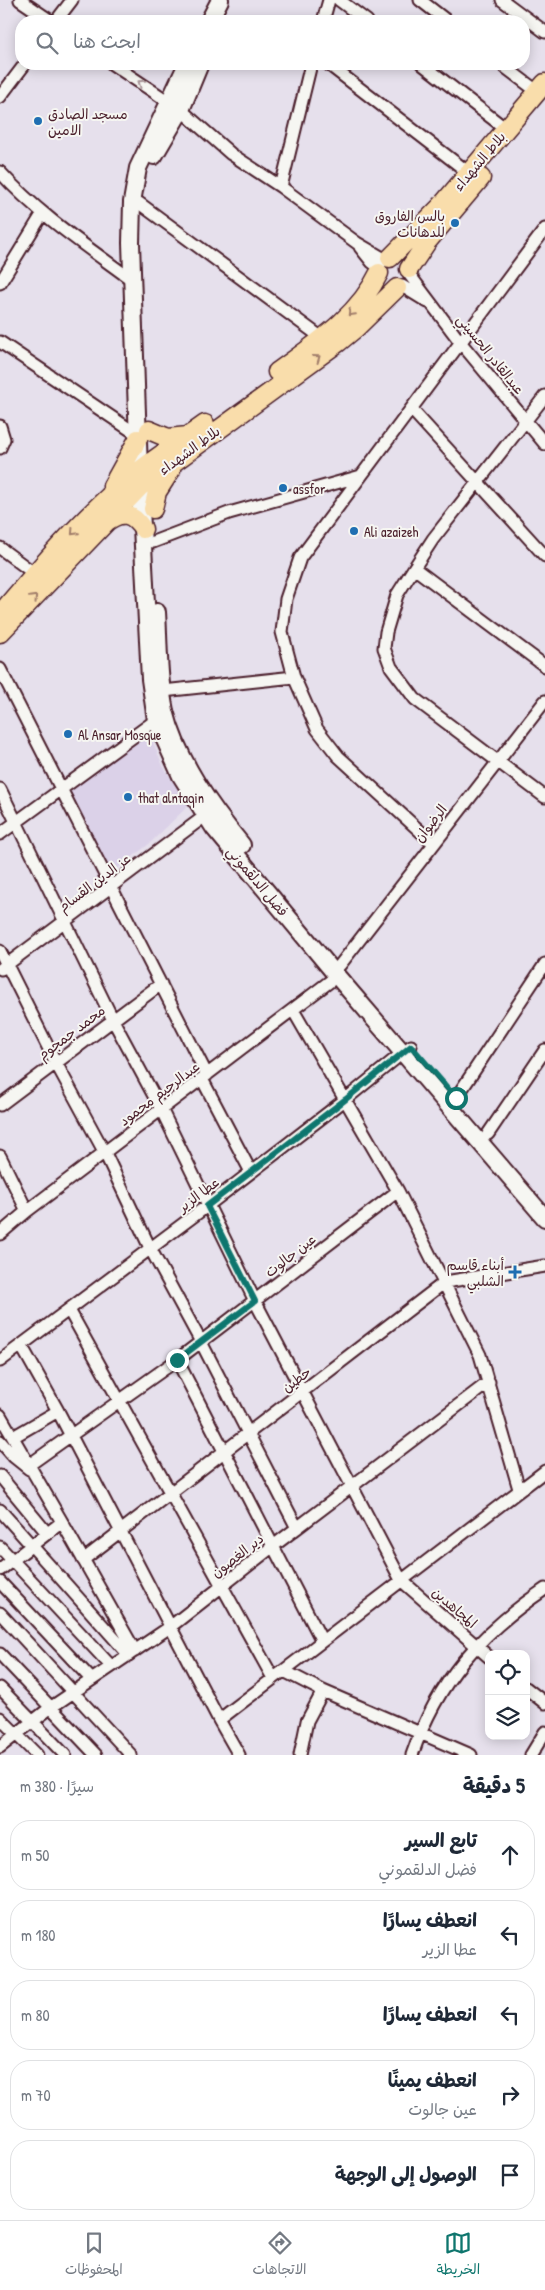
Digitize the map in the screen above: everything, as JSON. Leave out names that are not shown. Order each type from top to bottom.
[{"type":"main road","points":[[212,15],[220,0]]},
{"type":"main road","points":[[223,15],[230,0]]},
{"type":"main road","points":[[0,614],[35,574],[99,517],[141,435],[139,203],[146,171],[175,106],[185,70]]},
{"type":"main road","points":[[145,474],[132,280],[132,202],[138,168],[196,70]]},
{"type":"main road","name":"بلاط الشهداء","points":[[192,441],[322,338],[361,303],[384,265],[441,206],[506,129],[542,92]]},
{"type":"main road","name":"بلاط الشهداء","points":[[0,633],[99,517],[145,474],[340,342],[356,328],[404,279],[427,242],[542,92]]},
{"type":"main road","points":[[400,259],[404,279],[386,286],[380,278],[384,265],[400,259]]},
{"type":"main road","points":[[141,435],[192,441],[161,483],[152,509]]},
{"type":"main road","name":"فضل الدلقموني","points":[[145,474],[152,509],[148,536],[165,709],[177,743],[209,801],[339,970]]},
{"type":"main road","name":"فضل الدلقموني","points":[[145,474],[150,679],[156,720],[181,776],[205,816],[407,1049],[545,1218]]},
{"type":"main road","points":[[99,517],[124,514],[138,521],[148,536]]},
{"type":"main road","name":"فضل الدلقموني","points":[[407,1049],[456,1098],[545,1200]]},
{"type":"street","points":[[20,0],[42,15]]},
{"type":"street","points":[[61,15],[72,0]]},
{"type":"street","points":[[324,15],[328,0]]},
{"type":"street","points":[[339,0],[358,15]]},
{"type":"street","points":[[420,0],[439,15]]},
{"type":"street","points":[[502,0],[522,15]]},
{"type":"street","points":[[530,21],[545,32]]},
{"type":"street","points":[[0,97],[20,70]]},
{"type":"street","points":[[121,70],[175,106],[231,154],[281,187],[358,243],[384,265]]},
{"type":"street","points":[[281,187],[310,70]]},
{"type":"street","points":[[336,70],[469,173]]},
{"type":"street","points":[[430,70],[506,129]]},
{"type":"street","points":[[510,70],[542,92]]},
{"type":"street","points":[[0,172],[16,191],[132,280]]},
{"type":"street","points":[[139,203],[322,338]]},
{"type":"street","points":[[0,283],[43,213]]},
{"type":"street","points":[[433,842],[338,756],[317,730],[294,678],[282,632],[286,599],[300,558],[545,229]]},
{"type":"street","name":"عبدالقادر الحسيني","points":[[404,279],[434,306],[461,343],[545,444]]},
{"type":"street","points":[[0,342],[141,435]]},
{"type":"street","points":[[545,396],[433,539],[414,568],[398,595],[386,632],[384,648],[391,667],[415,699],[545,797]]},
{"type":"street","points":[[412,410],[545,556]]},
{"type":"street","points":[[0,426],[4,439],[0,448]]},
{"type":"street","points":[[148,536],[361,476]]},
{"type":"street","points":[[0,548],[35,574]]},
{"type":"street","points":[[414,568],[545,666]]},
{"type":"street","points":[[0,669],[161,984],[251,1172]]},
{"type":"street","points":[[163,691],[294,678]]},
{"type":"street","name":"الرضوان","points":[[339,970],[433,842],[545,701]]},
{"type":"street","points":[[0,834],[156,720]]},
{"type":"street","points":[[0,789],[113,1020],[161,1109],[255,1301],[401,1580]]},
{"type":"street","name":"عز الدين القسام","points":[[3,968],[205,816]]},
{"type":"street","points":[[0,952],[3,968],[105,1153],[150,1248],[297,1528]]},
{"type":"street","points":[[456,1098],[545,964]]},
{"type":"street","name":"عبدالرحيم محمود","points":[[0,1234],[27,1211],[293,1010],[339,970]]},
{"type":"street","name":"محمد جمجوم","points":[[0,1105],[161,984]]},
{"type":"street","points":[[293,1010],[398,1191],[480,1355],[519,1489]]},
{"type":"street","name":"عطا الزير","points":[[0,1361],[207,1206],[346,1099],[407,1049]]},
{"type":"street","points":[[488,1134],[545,1050]]},
{"type":"street","points":[[0,1156],[27,1211]]},
{"type":"street","name":"عين جالوت","points":[[32,1469],[71,1436],[177,1360],[398,1191]]},
{"type":"street","name":"حطين","points":[[83,1560],[248,1436],[445,1282],[545,1266]]},
{"type":"street","points":[[69,1310],[273,1678]]},
{"type":"street","points":[[21,1345],[58,1411],[239,1755]]},
{"type":"street","points":[[177,1360],[322,1641]]},
{"type":"street","name":"دير الغصون","points":[[0,1747],[50,1708],[170,1627],[488,1382]]},
{"type":"street","points":[[13,1437],[58,1411]]},
{"type":"street","points":[[0,1415],[62,1522],[132,1653]]},
{"type":"street","points":[[0,1441],[14,1457],[32,1469]]},
{"type":"street","points":[[219,1720],[545,1470]]},
{"type":"street","points":[[0,1476],[47,1533]]},
{"type":"street","points":[[0,1510],[132,1653]]},
{"type":"street","points":[[0,1570],[62,1522]]},
{"type":"street","points":[[0,1547],[111,1666]]},
{"type":"street","name":"المجاهدين","points":[[401,1580],[485,1654]]},
{"type":"street","points":[[0,1582],[91,1680]]},
{"type":"street","points":[[412,1755],[419,1733],[438,1695],[476,1646],[500,1623],[545,1589]]},
{"type":"street","points":[[0,1613],[132,1755]]},
{"type":"street","points":[[0,1654],[96,1755]]},
{"type":"street","points":[[284,1671],[471,1755]]},
{"type":"street","points":[[0,1688],[65,1755]]},
{"type":"street","points":[[300,1755],[307,1721],[324,1690]]},
{"type":"street","points":[[530,1691],[545,1703]]},
{"type":"street","points":[[0,1718],[37,1755]]},
{"type":"street","points":[[531,1755],[545,1732]]},
{"type":"shaded area","name":"that alntaqin","points":[[149,733],[163,766],[188,806],[149,844],[118,868],[104,867],[69,789]]},
{"type":"place","name":"مسجد الصادق الامين","points":[[38,121]]},
{"type":"place","name":"بالس الفاروق للدهانات","points":[[455,223]]},
{"type":"place","name":"assfor","points":[[283,488]]},
{"type":"place","name":"Ali azaizeh","points":[[354,531]]},
{"type":"place","name":"Al Ansar Mosque","points":[[68,734]]},
{"type":"place","name":"that alntaqin","points":[[128,797]]},
{"type":"place","name":"أبناء قاسم الشلبي","points":[[515,1272]]},
{"type":"route","points":[[177,1360],[255,1301],[207,1206],[346,1099],[411,1046],[456,1098]]}]
